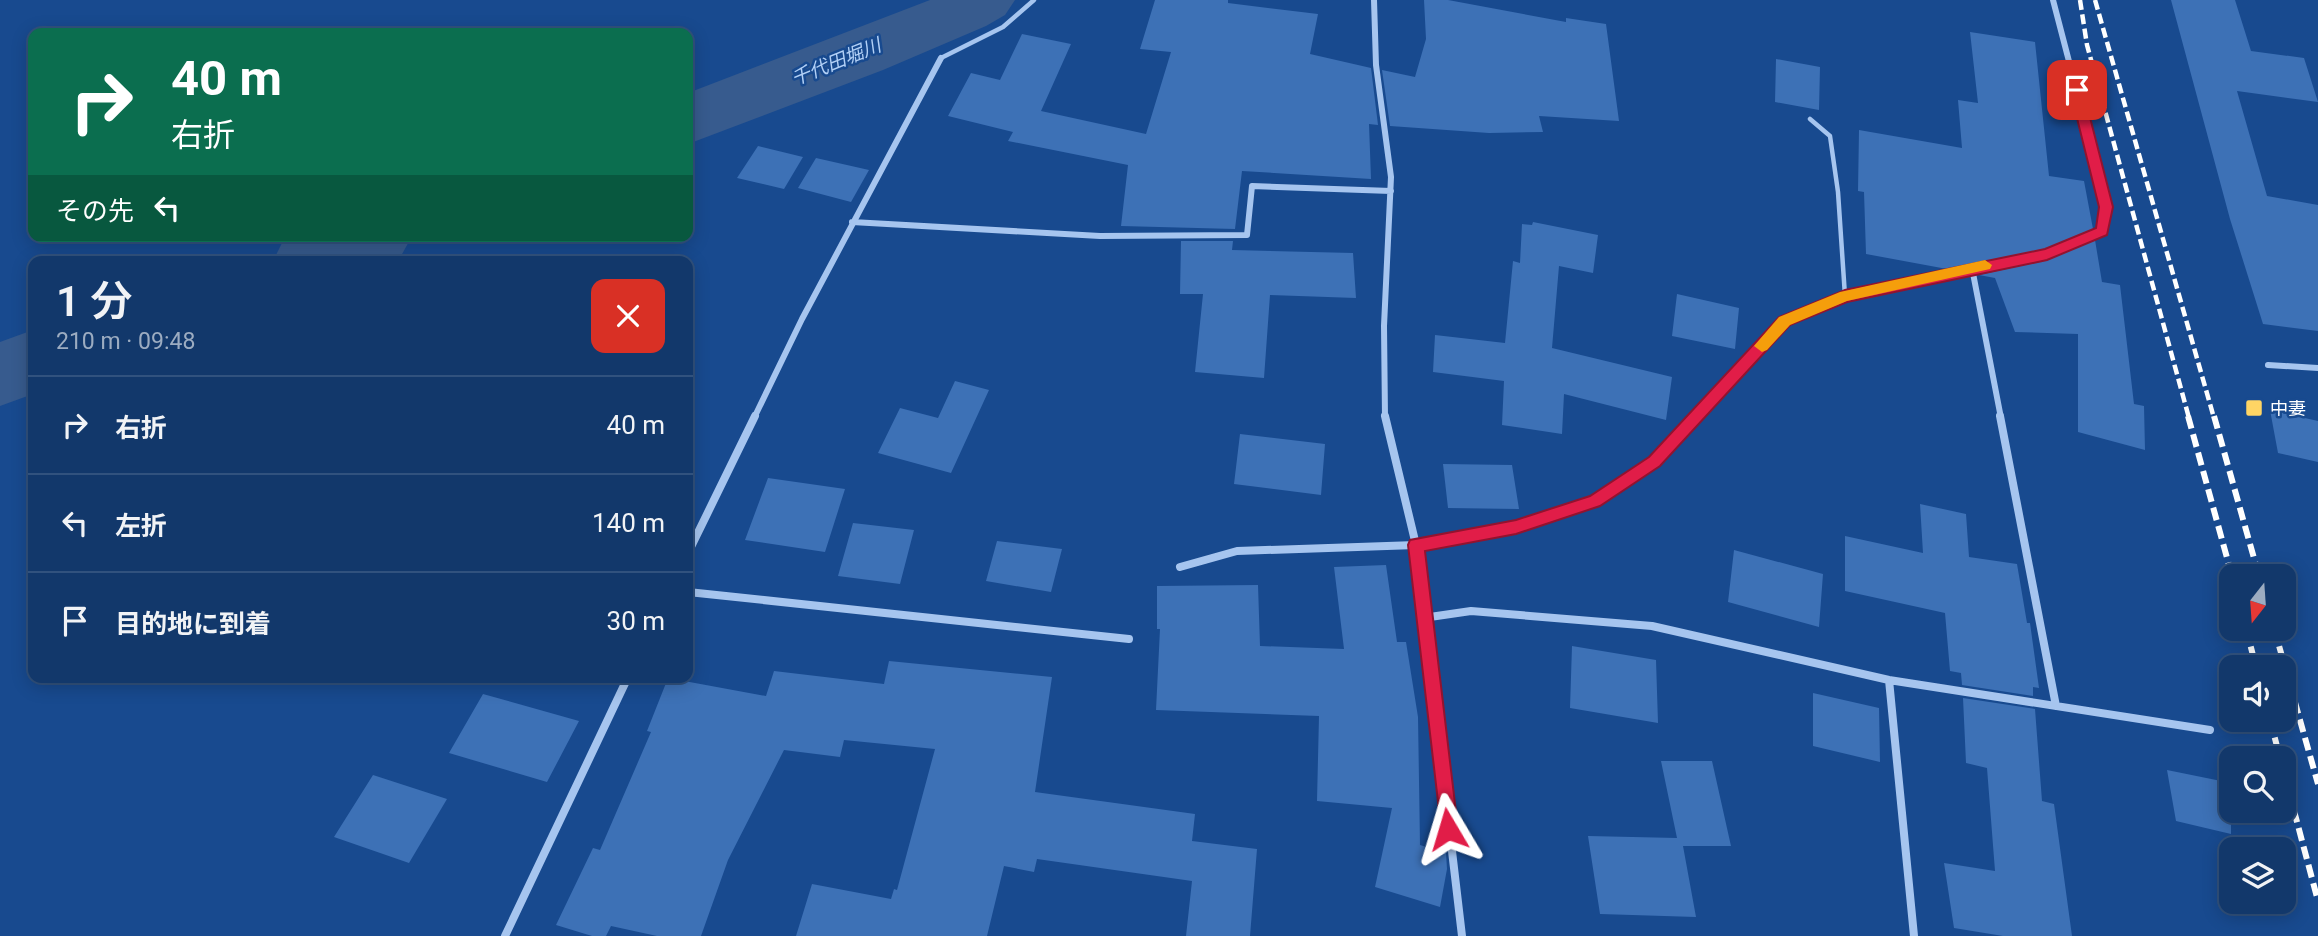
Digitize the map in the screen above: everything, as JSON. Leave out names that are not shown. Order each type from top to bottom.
[{"type":"street","points":[[1374,0],[1376,65],[1391,177],[1384,326],[1384,414],[1416,545],[1462,936]]},
{"type":"street","points":[[1180,567],[1237,551],[1416,545],[1516,527],[1595,501],[1655,461],[1784,321],[1845,296],[2047,254],[2102,231],[2106,207],[2053,0]]},
{"type":"street","points":[[693,543],[852,222],[941,58]]},
{"type":"street","points":[[852,222],[1100,236],[1247,235],[1252,186],[1391,191]]},
{"type":"street","points":[[1972,268],[2056,706]]},
{"type":"street","points":[[2268,365],[2318,368]]},
{"type":"street","points":[[693,593],[1129,639]]},
{"type":"street","points":[[1423,618],[1471,611],[1652,626],[1889,680],[2210,730]]},
{"type":"street","points":[[1889,680],[1914,936]]},
{"type":"street","points":[[505,936],[625,683]]},
{"type":"lane","points":[[941,58],[990,35],[1025,12],[1034,0]]},
{"type":"lane","points":[[1810,119],[1830,136],[1838,192],[1845,296]]},
{"type":"building","points":[[1155,0],[1228,0],[1228,3],[1318,14],[1310,54],[1371,68],[1378,125],[1369,124],[1371,179],[1242,171],[1235,229],[1121,226],[1128,165],[1008,141],[1013,132],[948,116],[971,73],[1000,80],[1022,34],[1071,44],[1041,111],[1146,134],[1171,52],[1140,49]]},
{"type":"building","points":[[1424,0],[1448,0],[1566,22],[1566,18],[1606,24],[1619,121],[1539,116],[1543,132],[1489,133],[1390,126],[1382,70],[1415,77],[1426,39]]},
{"type":"building","points":[[2171,0],[2235,0],[2251,51],[2304,58],[2318,102],[2237,91],[2267,196],[2318,205],[2318,331],[2263,324],[2230,219]]},
{"type":"building","points":[[1970,32],[2035,42],[2049,176],[2084,181],[2093,229],[2045,249],[1947,269],[1866,254],[1864,192],[1858,191],[1859,130],[1962,148],[1958,100],[1978,103]]},
{"type":"building","points":[[1776,59],[1820,67],[1819,110],[1775,102]]},
{"type":"building","points":[[758,146],[803,157],[784,189],[737,178]]},
{"type":"building","points":[[816,158],[869,170],[851,202],[798,188]]},
{"type":"building","points":[[1533,222],[1598,235],[1593,273],[1559,266],[1552,348],[1672,377],[1666,420],[1564,394],[1562,434],[1502,425],[1504,381],[1433,372],[1435,335],[1505,343],[1513,261],[1520,263],[1522,224],[1532,225]]},
{"type":"building","points":[[2095,240],[2102,282],[2120,285],[2134,404],[2144,406],[2145,450],[2078,432],[2078,334],[2015,332],[1995,278],[1979,275],[2048,260]]},
{"type":"building","points":[[1181,241],[1233,241],[1232,250],[1353,253],[1356,298],[1270,295],[1264,378],[1195,372],[1203,294],[1180,294]]},
{"type":"building","points":[[1677,294],[1739,308],[1735,349],[1672,336]]},
{"type":"building","points":[[955,381],[989,390],[951,473],[878,453],[900,408],[938,418]]},
{"type":"building","points":[[2270,410],[2318,421],[2318,462],[2278,453]]},
{"type":"building","points":[[1240,434],[1325,444],[1321,495],[1234,484]]},
{"type":"building","points":[[1443,464],[1512,465],[1519,509],[1448,508]]},
{"type":"building","points":[[768,478],[845,489],[825,552],[745,540]]},
{"type":"building","points":[[1920,504],[1966,514],[1969,557],[2017,564],[2027,623],[2030,623],[2039,688],[2033,687],[2033,696],[1962,685],[1961,673],[1950,671],[1945,613],[1845,591],[1845,536],[1923,553]]},
{"type":"building","points":[[853,523],[914,530],[900,584],[838,576]]},
{"type":"building","points":[[997,541],[1062,549],[1051,592],[986,581]]},
{"type":"building","points":[[1734,550],[1823,574],[1819,627],[1728,602]]},
{"type":"building","points":[[1386,565],[1397,642],[1406,642],[1418,717],[1420,845],[1446,853],[1447,869],[1440,907],[1375,887],[1392,808],[1317,801],[1319,716],[1156,710],[1160,629],[1157,629],[1157,586],[1258,585],[1260,646],[1344,649],[1334,567]]},
{"type":"building","points":[[1572,646],[1656,660],[1658,723],[1570,708]]},
{"type":"building","points":[[889,661],[1052,677],[1035,792],[1195,814],[1192,841],[1257,849],[1250,936],[1186,936],[1192,881],[1037,859],[1034,872],[1004,866],[987,936],[796,936],[812,884],[891,899],[894,889],[897,890],[935,749],[844,740],[840,757],[784,750],[728,860],[701,936],[657,936],[611,926],[606,936],[592,936],[556,925],[593,848],[600,850],[651,732],[647,731],[666,683],[693,683],[766,696],[774,671],[884,684]]},
{"type":"building","points":[[1813,693],[1879,708],[1880,762],[1813,746]]},
{"type":"building","points":[[483,694],[579,721],[547,782],[449,753]]},
{"type":"building","points":[[1963,698],[2035,709],[2042,801],[2054,804],[2072,936],[2003,936],[1954,928],[1944,863],[1995,871],[1987,768],[1966,763]]},
{"type":"building","points":[[1661,761],[1712,761],[1731,846],[1683,846],[1696,917],[1600,914],[1588,836],[1677,838]]},
{"type":"building","points":[[2167,770],[2219,781],[2219,823],[2231,823],[2231,834],[2176,821]]},
{"type":"building","points":[[373,775],[447,799],[409,863],[334,837]]},
{"type":"waterway","name":"千代田堀川","points":[[693,117],[860,54],[983,0]]},
{"type":"waterway","name":"千代田堀川","points":[[322,256],[360,242]]},
{"type":"waterway","name":"千代田堀川","points":[[0,374],[28,364]]},
{"type":"railway","points":[[2080,0],[2087,45],[2189,418]]},
{"type":"railway","points":[[2095,0],[2214,418]]},
{"type":"railway","points":[[2188,416],[2229,564]]},
{"type":"railway","points":[[2214,416],[2256,564]]},
{"type":"railway","points":[[2249,641],[2253,655]]},
{"type":"railway","points":[[2278,641],[2318,784]]},
{"type":"railway","points":[[2273,732],[2277,746]]},
{"type":"railway","points":[[2296,818],[2318,901]]},
{"type":"slow traffic","points":[[1762,346],[1784,321],[1845,296],[1985,265]]},
{"type":"place","name":"中妻","points":[[2254,408]]},
{"type":"route","points":[[1448,829],[1416,545],[1516,527],[1595,501],[1655,461],[1784,321],[1845,296],[2047,254],[2102,231],[2106,207],[2077,90]]}]
